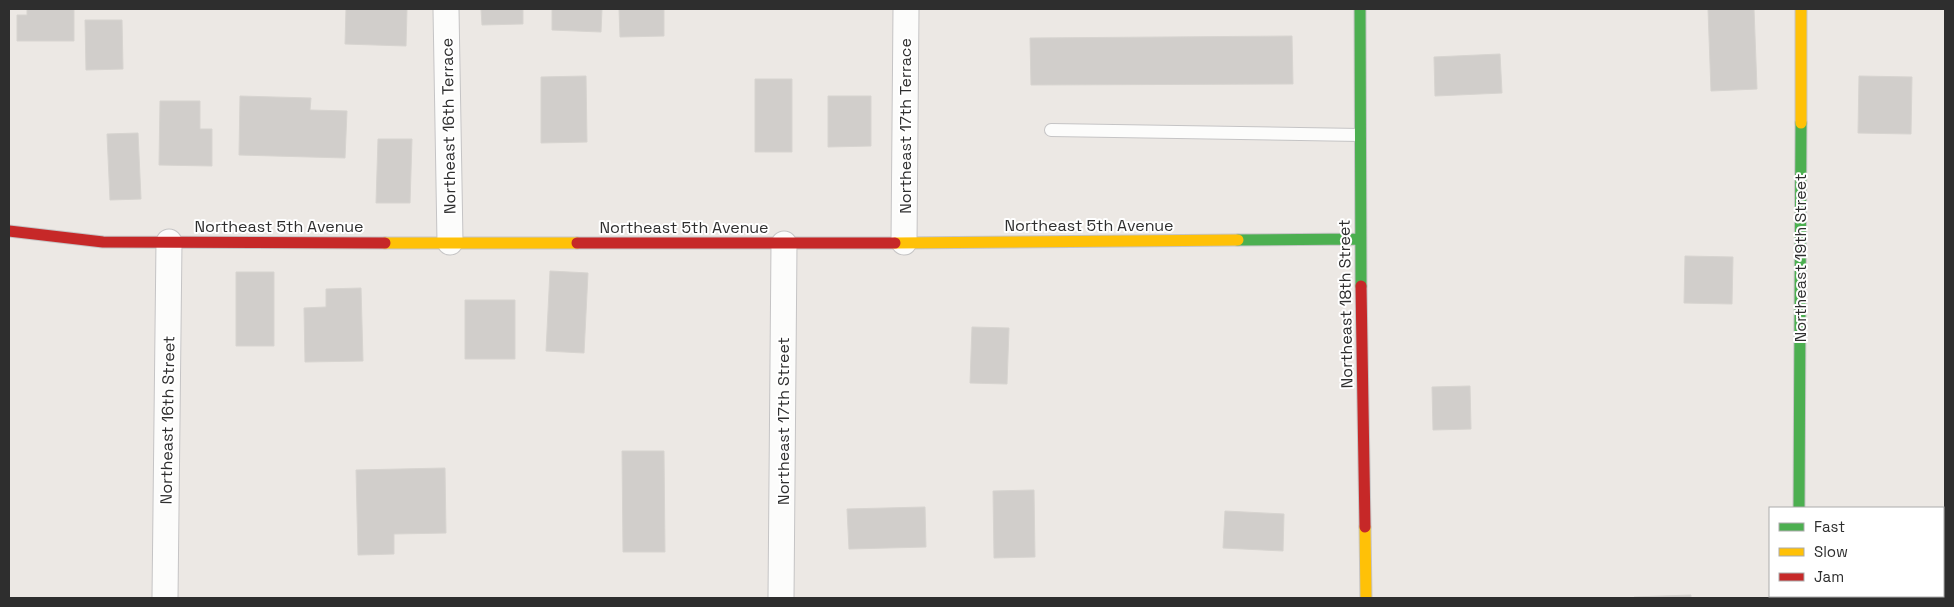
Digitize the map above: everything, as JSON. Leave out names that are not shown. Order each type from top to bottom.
[{"type":"street","name":"Northeast 16th Terrace","points":[[446,9],[450,242]]},
{"type":"street","name":"Northeast 17th Terrace","points":[[904,242],[906,9]]},
{"type":"street","name":"Northeast 18th Street","points":[[1360,9],[1360,239],[1366,598]]},
{"type":"street","name":"Northeast 19th Street","points":[[1798,507],[1801,9]]},
{"type":"street","name":"Northeast 5th Avenue","points":[[9,231],[103,242],[784,244],[1360,239]]},
{"type":"street","name":"Northeast 16th Street","points":[[165,598],[169,242]]},
{"type":"street","name":"Northeast 17th Street","points":[[781,598],[784,244]]},
{"type":"lane","points":[[1051,130],[1360,135]]},
{"type":"building","points":[[27,9],[74,9],[74,41],[17,41],[17,15],[27,15]]},
{"type":"building","points":[[346,9],[407,9],[406,46],[345,44]]},
{"type":"building","points":[[481,9],[523,9],[523,24],[482,25]]},
{"type":"building","points":[[552,9],[602,9],[601,32],[552,30]]},
{"type":"building","points":[[619,9],[664,9],[664,36],[620,37]]},
{"type":"building","points":[[1708,9],[1754,9],[1757,89],[1711,91]]},
{"type":"building","points":[[85,20],[122,20],[123,69],[86,70]]},
{"type":"building","points":[[1292,36],[1293,84],[1031,85],[1030,38]]},
{"type":"building","points":[[1500,54],[1502,93],[1435,96],[1434,57]]},
{"type":"building","points":[[586,76],[587,142],[541,143],[541,77]]},
{"type":"building","points":[[1859,76],[1912,77],[1911,134],[1858,133]]},
{"type":"building","points":[[755,79],[792,79],[792,152],[755,152]]},
{"type":"building","points":[[240,96],[311,98],[310,110],[347,111],[345,158],[239,155]]},
{"type":"building","points":[[828,96],[871,96],[871,146],[828,147]]},
{"type":"building","points":[[160,101],[200,101],[200,129],[212,129],[212,166],[159,165]]},
{"type":"building","points":[[138,133],[141,199],[110,200],[107,134]]},
{"type":"building","points":[[378,139],[412,139],[410,203],[376,203]]},
{"type":"building","points":[[1685,256],[1733,257],[1732,304],[1684,303]]},
{"type":"building","points":[[550,271],[588,273],[584,353],[546,351]]},
{"type":"building","points":[[236,272],[274,272],[274,346],[236,346]]},
{"type":"building","points":[[361,288],[363,361],[305,362],[304,308],[326,307],[326,289]]},
{"type":"building","points":[[465,300],[515,300],[515,359],[465,359]]},
{"type":"building","points":[[972,327],[1009,328],[1007,384],[970,383]]},
{"type":"building","points":[[1470,386],[1471,429],[1433,430],[1432,387]]},
{"type":"building","points":[[622,451],[664,451],[665,552],[623,552]]},
{"type":"building","points":[[445,468],[446,533],[394,534],[394,554],[358,555],[356,470]]},
{"type":"building","points":[[1034,490],[1035,557],[994,558],[993,491]]},
{"type":"building","points":[[925,507],[926,547],[849,549],[847,509]]},
{"type":"building","points":[[1225,511],[1284,514],[1283,551],[1223,548]]},
{"type":"building","points":[[1691,595],[1691,598],[1634,598],[1634,597]]},
{"type":"traffic: fast","points":[[1360,9],[1361,286]]},
{"type":"traffic: fast","points":[[1799,507],[1801,123]]},
{"type":"traffic: fast","points":[[1238,240],[1360,239]]},
{"type":"traffic: slow","points":[[1801,9],[1801,123]]},
{"type":"traffic: slow","points":[[895,243],[1238,240]]},
{"type":"traffic: slow","points":[[385,243],[577,243]]},
{"type":"traffic: slow","points":[[1365,527],[1366,598]]},
{"type":"traffic: jam","points":[[9,231],[103,242],[385,243]]},
{"type":"traffic: jam","points":[[577,243],[895,243]]},
{"type":"traffic: jam","points":[[1361,286],[1365,527]]}]
